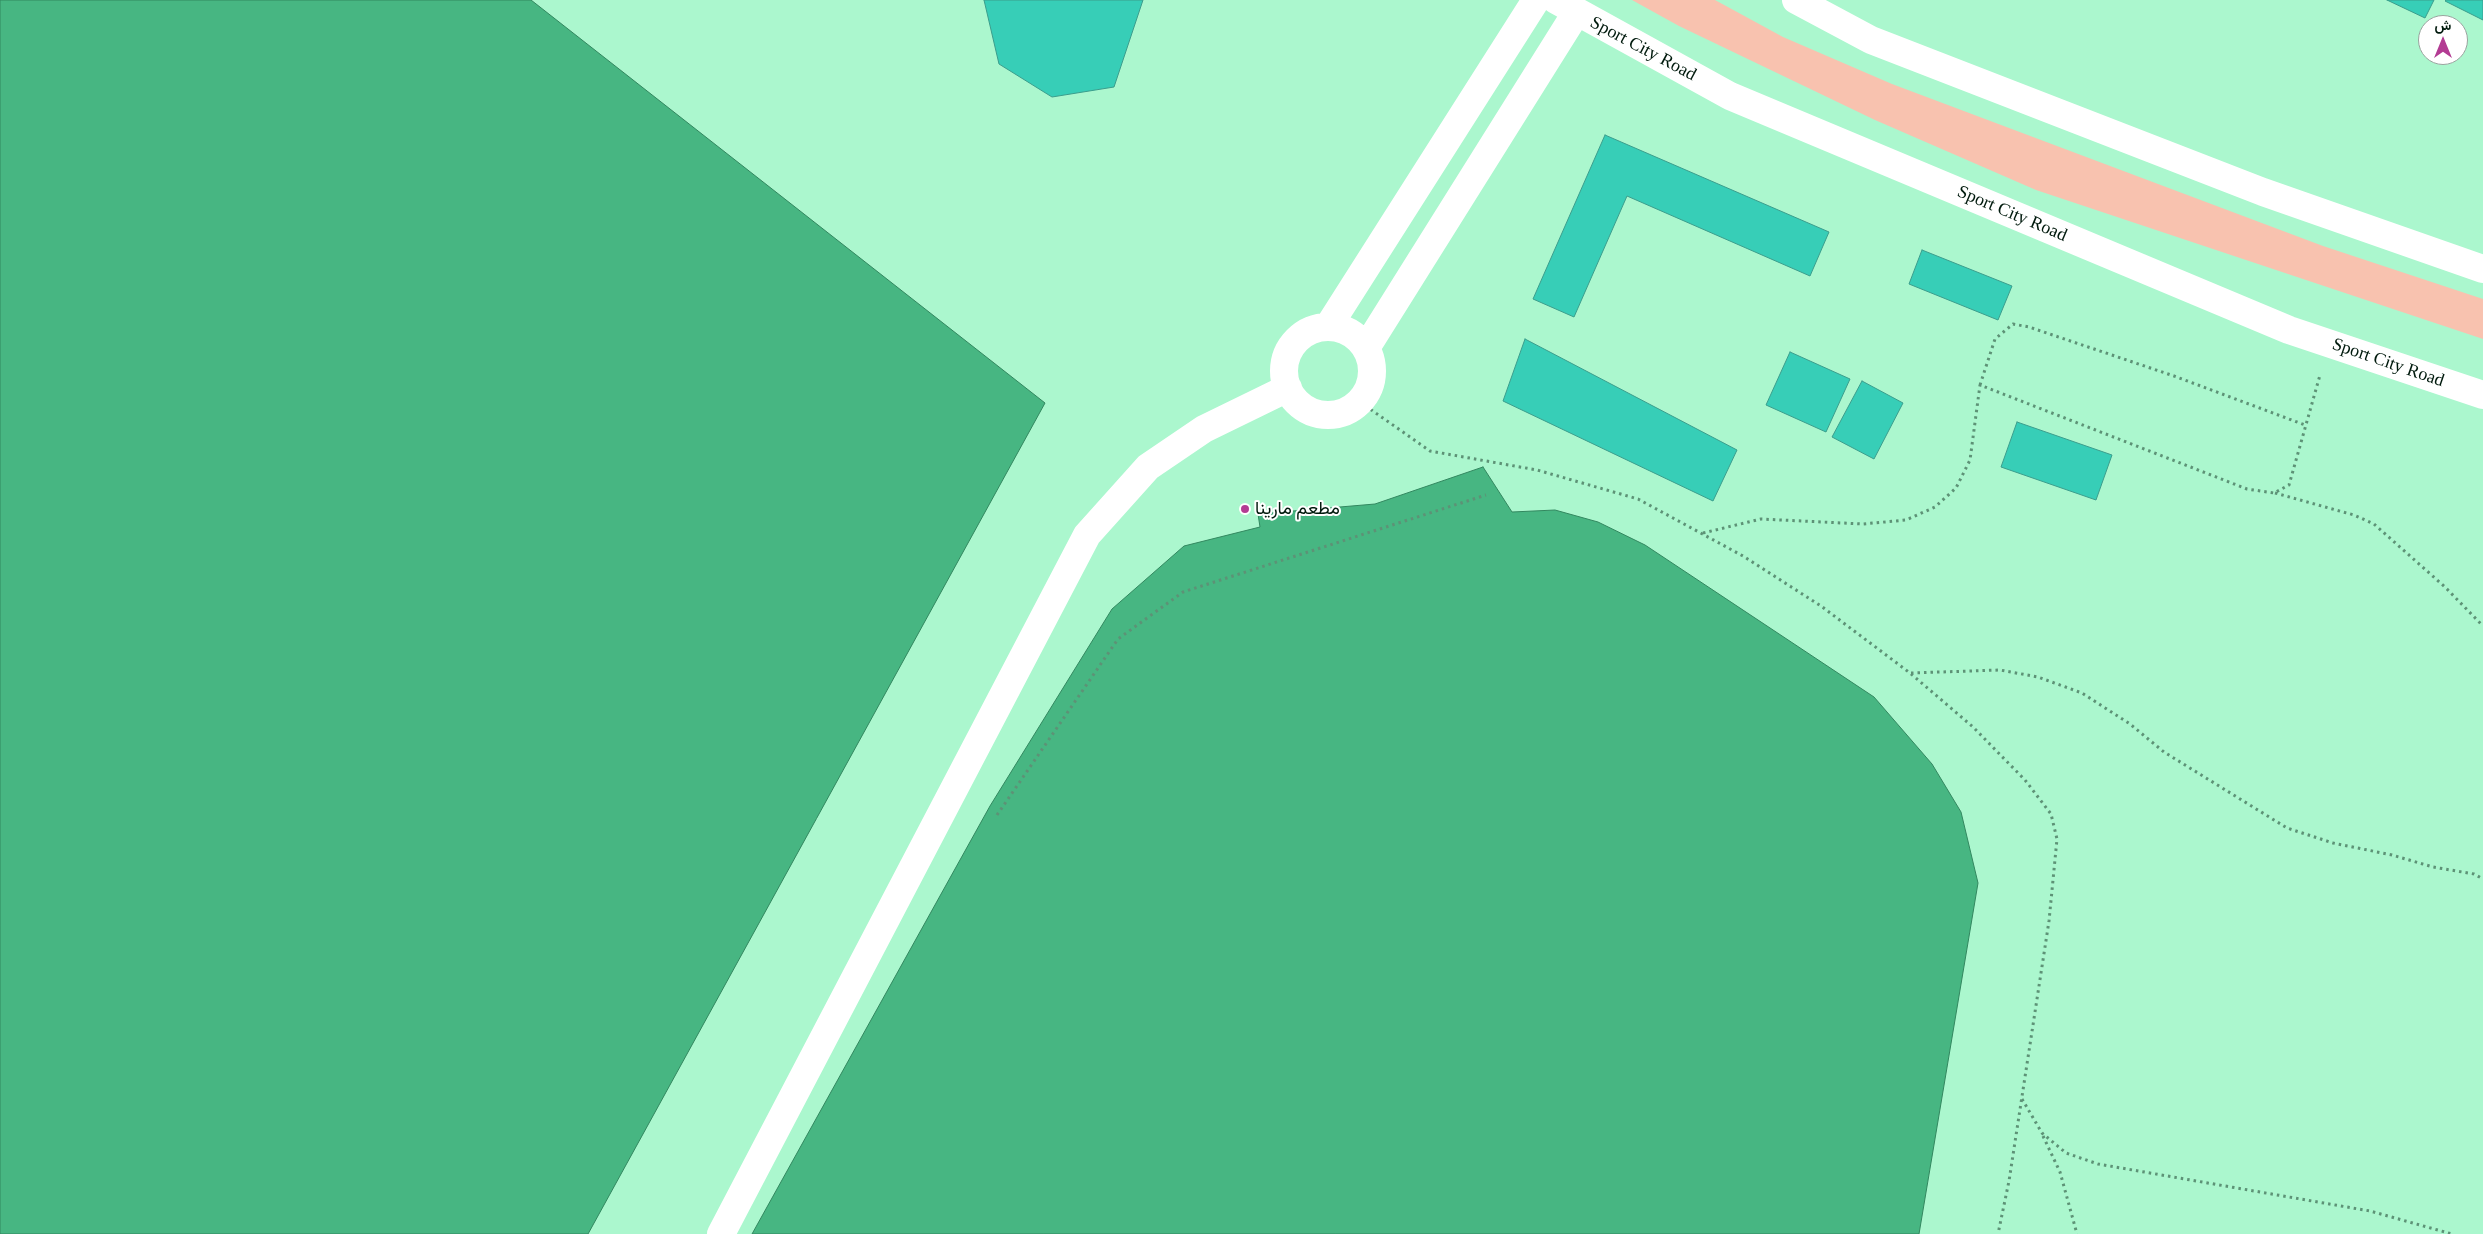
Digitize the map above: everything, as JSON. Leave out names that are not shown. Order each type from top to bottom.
[{"type":"main road","points":[[1328,327],[1536,0]]},
{"type":"main road","points":[[1796,0],[1871,40],[2263,192],[2483,269]]},
{"type":"main road","points":[[1366,348],[1566,6]]},
{"type":"main road","name":"Sport City Road","points":[[1566,6],[1730,96],[2289,330],[2483,395]]},
{"type":"main road","points":[[1328,327],[1343,329],[1356,337],[1366,348],[1371,361],[1372,376],[1368,390],[1360,402],[1348,410],[1334,414],[1320,414],[1307,409],[1295,400],[1288,388],[1284,374],[1285,360],[1291,347],[1300,336],[1314,329],[1328,327]]},
{"type":"main road","points":[[721,1234],[1087,535],[1148,467],[1204,429],[1288,388]]},
{"type":"path","points":[[1703,533],[1761,519],[1863,524],[1906,520],[1935,507],[1956,488],[1970,460],[1980,385],[1995,339],[2013,324],[2029,327],[2174,376],[2305,424]]},
{"type":"path","points":[[2274,493],[2289,485],[2305,424],[2330,344]]},
{"type":"path","points":[[1980,385],[2247,488],[2274,493],[2354,515],[2374,524],[2445,587],[2483,626]]},
{"type":"path","points":[[1360,402],[1430,451],[1537,470],[1595,485],[1638,499],[1703,533],[1821,606],[1910,673],[1973,727],[2025,780],[2051,814],[2057,839],[2049,921],[2022,1099],[1998,1234]]},
{"type":"path","points":[[997,815],[1118,639],[1182,592],[1486,496]]},
{"type":"path","points":[[1910,673],[2000,670],[2038,677],[2082,693],[2130,724],[2164,752],[2287,828],[2334,843],[2392,855],[2433,867],[2474,874],[2483,879]]},
{"type":"path","points":[[2022,1099],[2042,1133],[2060,1172],[2077,1234]]},
{"type":"path","points":[[2042,1133],[2066,1153],[2098,1164],[2370,1211],[2452,1234]]},
{"type":"shaded area","points":[[0,0],[531,0],[1045,403],[588,1234],[0,1234]]},
{"type":"shaded area","points":[[1632,0],[1715,0],[1783,37],[1892,84],[2323,246],[2483,299],[2483,339],[2036,190],[1875,120],[1679,26]]},
{"type":"shaded area","points":[[1483,467],[1512,512],[1555,510],[1598,522],[1645,545],[1874,697],[1932,764],[1961,812],[1978,883],[1919,1234],[752,1234],[990,806],[1112,609],[1184,546],[1260,527],[1258,514],[1375,504]]},
{"type":"building","points":[[984,0],[1143,0],[1114,87],[1052,97],[999,64]]},
{"type":"building","points":[[2387,0],[2434,0],[2426,15],[2419,15]]},
{"type":"building","points":[[2483,0],[2483,20],[2445,1]]},
{"type":"building","points":[[1605,135],[1829,232],[1810,276],[1627,196],[1574,317],[1533,299]]},
{"type":"building","points":[[1922,250],[2012,286],[1998,320],[1909,284]]},
{"type":"building","points":[[1525,339],[1737,450],[1713,501],[1503,401]]},
{"type":"building","points":[[1790,352],[1850,379],[1826,432],[1766,405]]},
{"type":"building","points":[[1862,381],[1903,403],[1874,459],[1832,437]]},
{"type":"building","points":[[2017,422],[2112,455],[2096,500],[2001,467]]},
{"type":"place","name":"مطعم مارينا","points":[[1245,509]]}]
